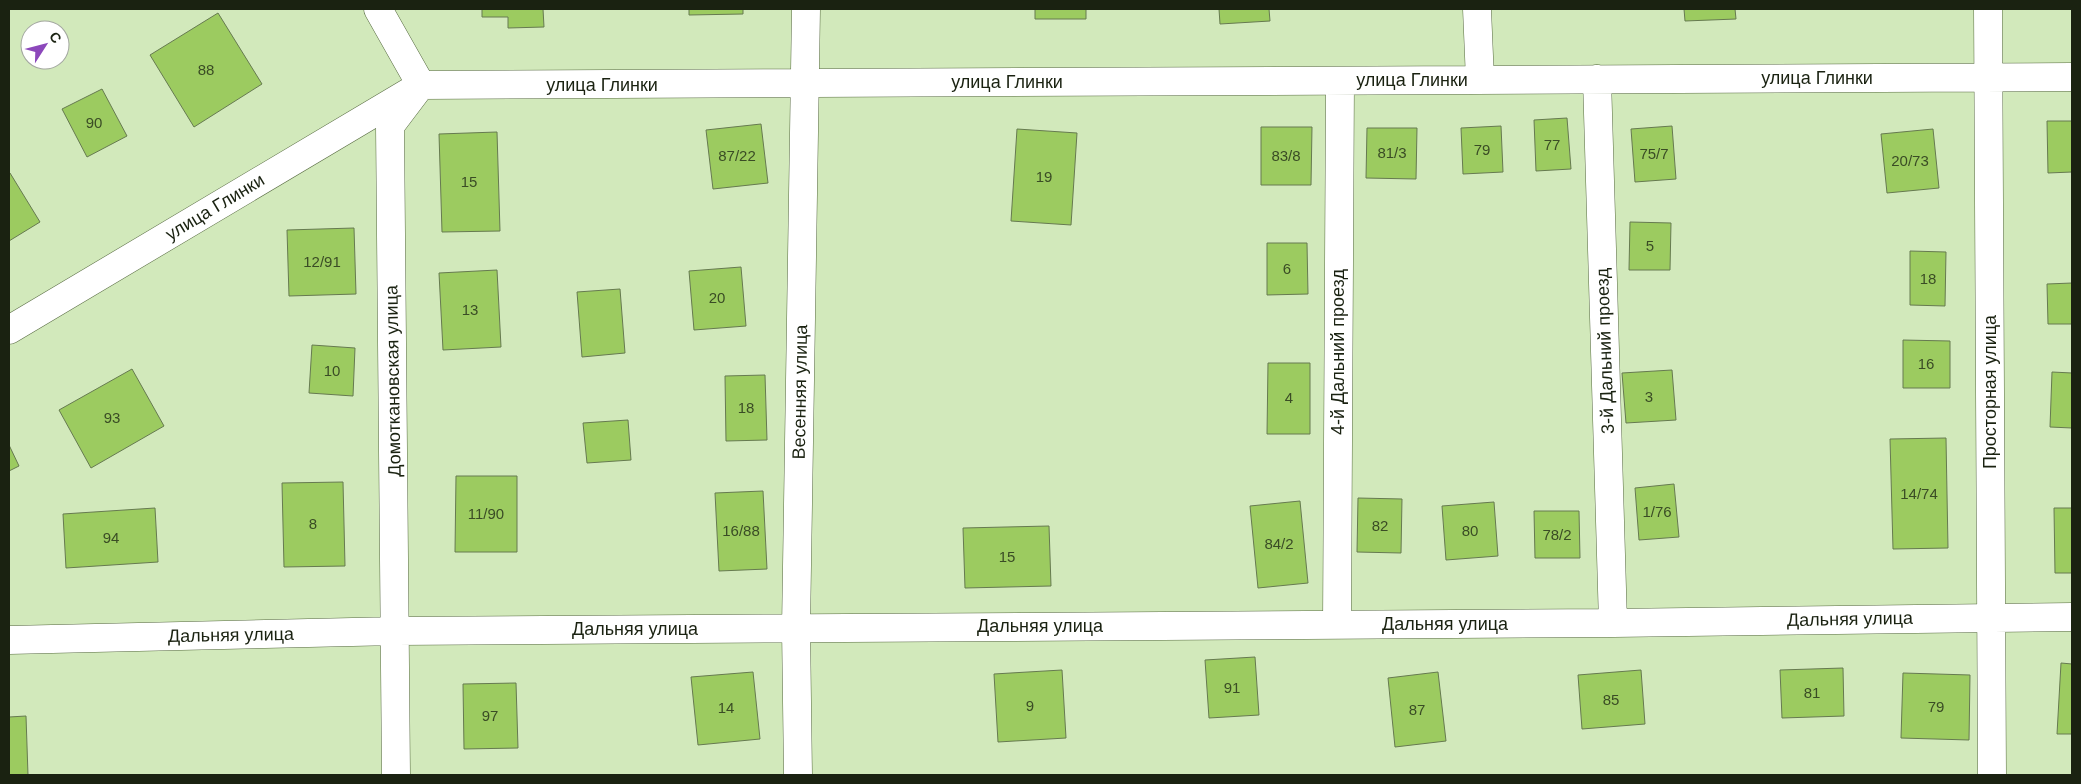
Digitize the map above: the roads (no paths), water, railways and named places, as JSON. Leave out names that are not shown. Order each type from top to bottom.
[{"type":"street","points":[[378,9],[421,85]]},
{"type":"street","name":"Весенняя улица","points":[[798,775],[796,628],[806,9]]},
{"type":"street","points":[[1478,9],[1480,80]]},
{"type":"street","name":"Просторная улица","points":[[1988,9],[1992,775]]},
{"type":"street","name":"улица Глинки","points":[[9,330],[421,85],[2072,77]]},
{"type":"street","name":"3-й Дальний проезд","points":[[1597,79],[1613,623]]},
{"type":"street","name":"4-й Дальний проезд","points":[[1337,624],[1340,80]]},
{"type":"street","name":"Домоткановская улица","points":[[396,775],[390,126],[421,85]]},
{"type":"street","name":"Дальняя улица","points":[[9,640],[396,631],[1613,623],[2072,617]]}]
